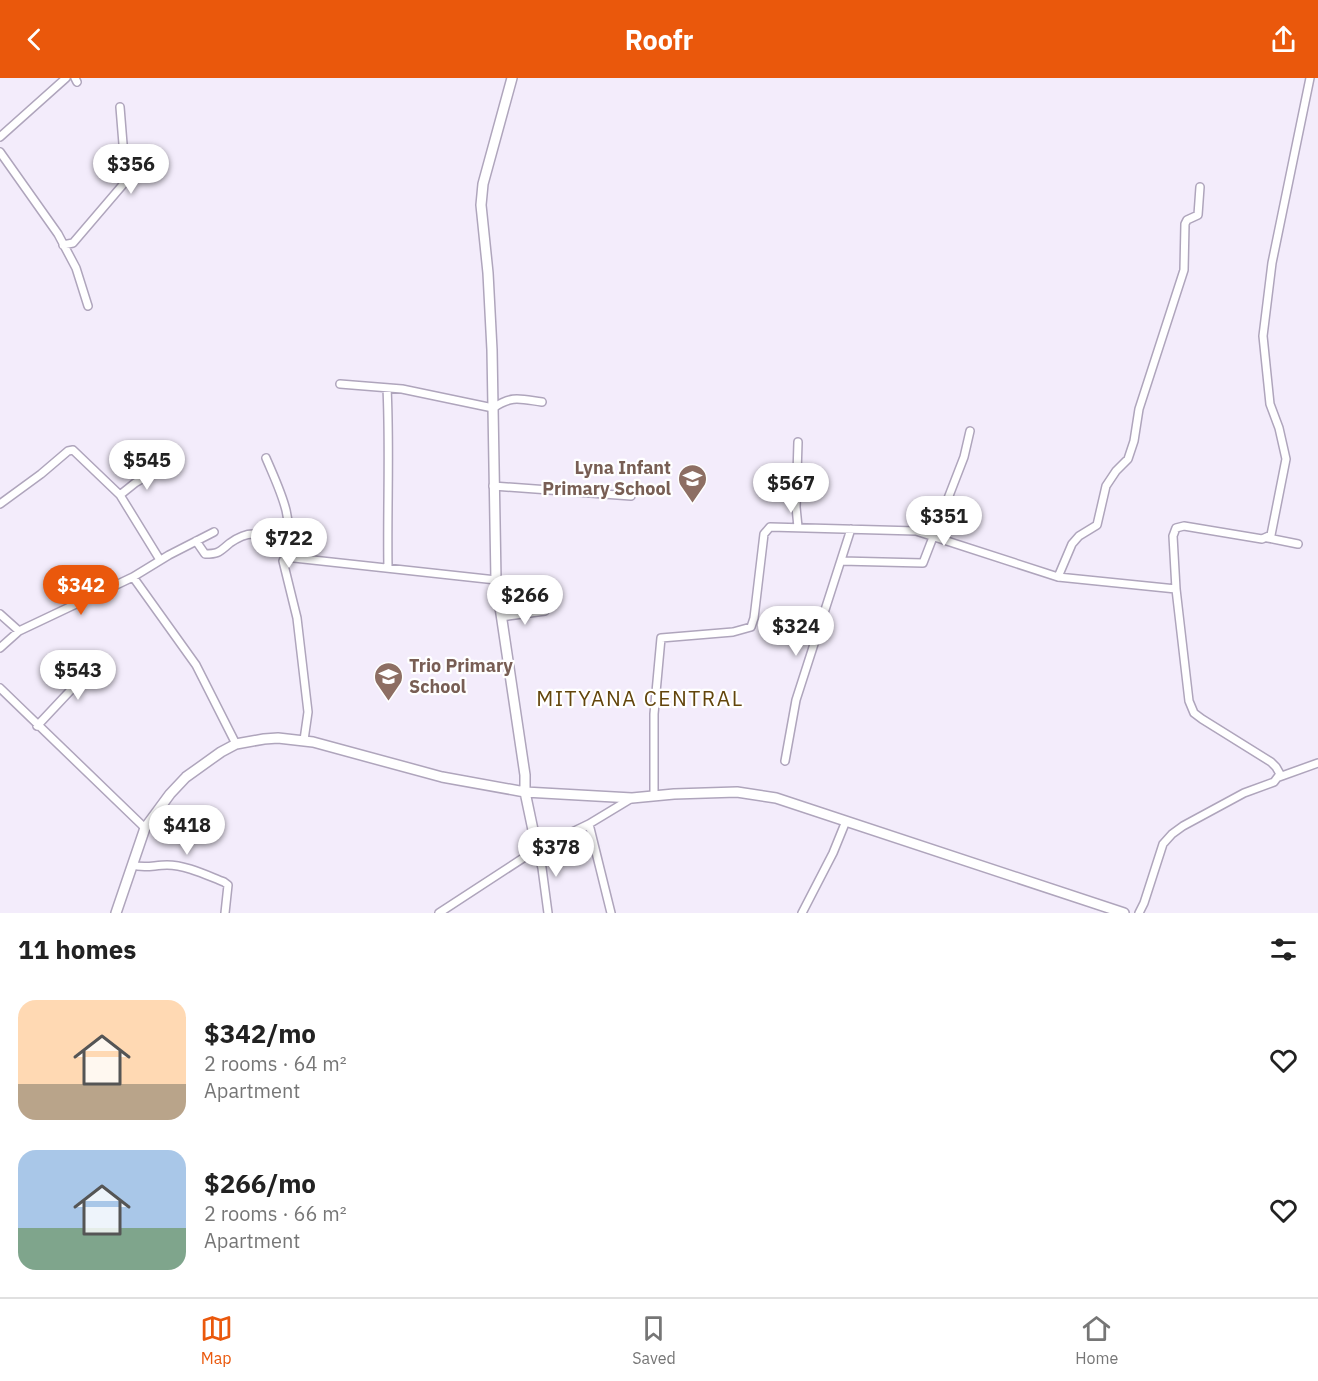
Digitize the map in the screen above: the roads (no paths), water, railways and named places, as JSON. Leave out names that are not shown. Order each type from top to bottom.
[{"type":"main road","points":[[512,78],[481,195],[489,294],[496,580],[525,775],[525,792],[537,849]]},
{"type":"main road","points":[[116,913],[145,828],[170,794],[186,777],[236,744],[269,738],[304,740],[330,745],[442,777],[525,792],[632,798],[736,792],[776,798],[1124,913]]},
{"type":"street","points":[[1,134],[66,78]]},
{"type":"street","points":[[1268,538],[1273,527],[1286,459],[1270,404],[1263,336],[1272,263],[1310,78]]},
{"type":"street","points":[[63,245],[73,243],[126,181],[120,107]]},
{"type":"street","points":[[0,152],[63,245],[76,268],[88,306]]},
{"type":"street","points":[[1058,577],[1072,544],[1079,536],[1097,525],[1106,486],[1128,459],[1134,441],[1139,409],[1184,270],[1186,221],[1198,215],[1200,187]]},
{"type":"street","points":[[340,384],[387,388],[493,408],[505,400],[542,402]]},
{"type":"street","points":[[387,388],[388,568]]},
{"type":"street","points":[[841,561],[923,563],[935,537],[964,457],[970,431]]},
{"type":"street","points":[[798,442],[796,507],[798,527]]},
{"type":"street","points":[[0,504],[68,451],[73,450],[120,495],[160,560]]},
{"type":"street","points":[[266,458],[287,506],[289,522],[287,556],[283,561],[297,618],[308,712],[304,740]]},
{"type":"street","points":[[120,495],[159,469]]},
{"type":"street","points":[[493,486],[631,496]]},
{"type":"street","points":[[654,796],[654,714],[661,638],[733,632],[751,627],[766,529],[775,526],[916,531],[1058,577],[1176,589]]},
{"type":"street","points":[[1280,777],[1280,772],[1270,762],[1245,748],[1194,712],[1189,701],[1176,589],[1173,536],[1176,528],[1184,526],[1223,534],[1268,538],[1298,544]]},
{"type":"street","points":[[785,761],[796,699],[851,529]]},
{"type":"street","points":[[0,648],[19,631],[133,577],[214,532]]},
{"type":"street","points":[[196,541],[205,554],[218,554],[232,542],[248,534],[258,533],[287,556],[496,580]]},
{"type":"street","points":[[133,577],[196,665],[236,744]]},
{"type":"street","points":[[501,617],[545,611]]},
{"type":"street","points":[[0,614],[19,631]]},
{"type":"street","points":[[37,726],[100,659]]},
{"type":"street","points":[[0,688],[145,828]]},
{"type":"street","points":[[1139,913],[1163,844],[1172,834],[1244,793],[1318,763]]},
{"type":"street","points":[[440,913],[537,849],[589,824],[632,798]]},
{"type":"street","points":[[802,913],[833,853],[846,821]]},
{"type":"street","points":[[589,824],[611,913]]},
{"type":"street","points":[[537,849],[548,913]]},
{"type":"street","points":[[132,865],[141,868],[167,865],[181,867],[224,882],[229,889],[225,913]]},
{"type":"place","name":"Lyna Infant Primary School","points":[[692,504]]},
{"type":"place","name":"Trio Primary School","points":[[388,702]]},
{"type":"district","name":"MITYANA CENTRAL","points":[[640,699]]}]
